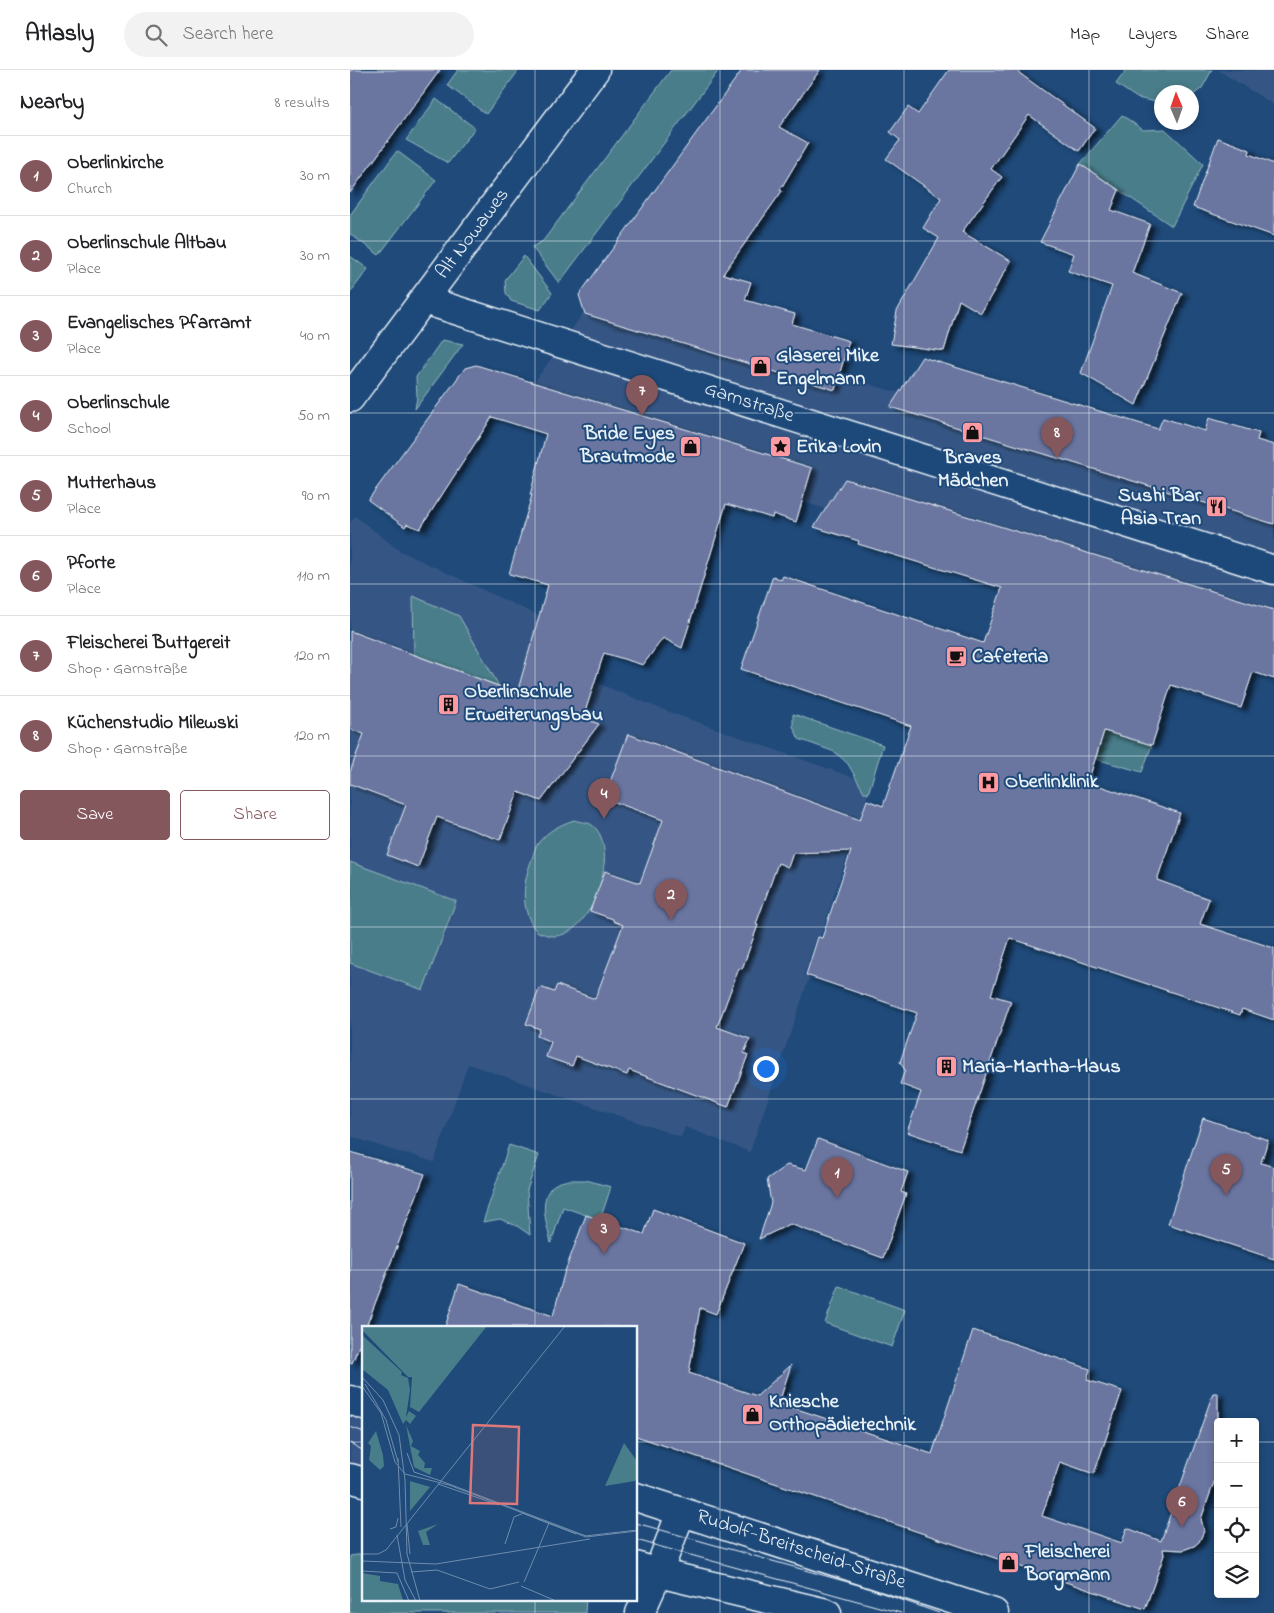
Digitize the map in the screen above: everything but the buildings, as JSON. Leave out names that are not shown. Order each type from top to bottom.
[{"type":"street","name":"Alt Nowawes","points":[[350,398],[595,70]]},
{"type":"street","name":"Garnstraße","points":[[424,300],[1274,570]]},
{"type":"street","points":[[350,1400],[362,1404]]},
{"type":"street","name":"Rudolf-Breitscheid-Straße","points":[[638,1498],[994,1613]]},
{"type":"street","points":[[640,1613],[647,1570],[681,1512]]},
{"type":"street","points":[[647,1570],[827,1613]]},
{"type":"shaded area","points":[[1218,70],[1274,70],[1274,105]]},
{"type":"shaded area","points":[[591,302],[1274,504],[1274,652],[515,410]]},
{"type":"shaded area","points":[[355,516],[400,551],[539,616],[570,672],[661,709],[871,784],[820,937],[816,937],[804,975],[809,978],[750,1152],[685,1127],[681,1137],[468,1064],[434,1162],[350,1136],[350,523]]},
{"type":"shaded area","points":[[350,1416],[362,1419],[362,1466],[350,1462]]},
{"type":"green space","points":[[458,70],[519,70],[486,114],[447,85]]},
{"type":"green space","points":[[671,70],[719,70],[559,283],[532,247],[543,241]]},
{"type":"green space","points":[[1126,70],[1212,70],[1199,90],[1199,85],[1154,85],[1154,102],[1137,98],[1116,84]]},
{"type":"green space","points":[[436,99],[475,128],[448,163],[406,140]]},
{"type":"green space","points":[[1122,115],[1143,130],[1166,130],[1203,164],[1172,226],[1080,164]]},
{"type":"green space","points":[[397,151],[436,180],[379,255],[350,234],[350,215]]},
{"type":"green space","points":[[350,256],[368,269],[350,293]]},
{"type":"green space","points":[[524,256],[552,293],[540,310],[511,301],[506,293],[505,280]]},
{"type":"green space","points":[[442,340],[463,344],[415,409],[417,397],[416,377]]},
{"type":"green space","points":[[413,596],[459,616],[499,686],[414,654]]},
{"type":"green space","points":[[793,714],[883,745],[868,794],[864,792],[848,764],[835,752],[799,739],[793,726]]},
{"type":"green space","points":[[1108,717],[1127,737],[1152,745],[1142,772],[1096,759]]},
{"type":"green space","points":[[574,820],[592,825],[601,837],[604,854],[603,874],[597,894],[588,912],[576,926],[562,935],[547,935],[535,930],[530,920],[524,894],[527,876],[539,842],[555,828]]},
{"type":"green space","points":[[350,862],[456,901],[423,990],[350,963]]},
{"type":"green space","points":[[509,1145],[539,1155],[527,1190],[530,1235],[517,1226],[500,1219],[483,1222]]},
{"type":"green space","points":[[569,1180],[586,1180],[611,1187],[600,1220],[563,1207],[551,1243],[545,1212],[546,1197],[554,1185]]},
{"type":"green space","points":[[839,1286],[905,1310],[892,1347],[825,1323]]},
{"type":"green space","points":[[362,1554],[362,1600],[586,1600],[585,1613],[350,1613],[350,1556]]},
{"type":"tram line","points":[[350,1427],[362,1431]]},
{"type":"tram line","points":[[350,1443],[362,1450]]},
{"type":"tram line","points":[[638,1524],[862,1586],[939,1613]]},
{"type":"tram line","points":[[638,1541],[901,1613]]},
{"type":"place","name":"Glaserei Mike Engelmann","points":[[760,367]]},
{"type":"place","name":"Fleischerei Buttgereit","points":[[642,416]]},
{"type":"place","name":"Braves Mädchen","points":[[973,432]]},
{"type":"place","name":"Bride Eyes Brautmode","points":[[691,446]]},
{"type":"place","name":"Erika Lovin","points":[[780,447]]},
{"type":"place","name":"Küchenstudio Milewski","points":[[1057,458]]},
{"type":"place","name":"Sushi Bar Asia Tran","points":[[1217,507]]},
{"type":"place","name":"Cafeteria","points":[[956,657]]},
{"type":"place","name":"Oberlinschule Erweiterungsbau","points":[[448,704]]},
{"type":"place","name":"Oberlinklinik","points":[[989,782]]},
{"type":"place","name":"Oberlinschule","points":[[604,819]]},
{"type":"place","name":"Oberlinschule Altbau","points":[[671,920]]},
{"type":"place","name":"Maria-Martha-Haus","points":[[946,1067]]},
{"type":"place","name":"Mutterhaus","points":[[1226,1195]]},
{"type":"place","name":"Oberlinkirche","points":[[837,1198]]},
{"type":"place","name":"Evangelisches Pfarramt","points":[[604,1254]]},
{"type":"place","name":"Kniesche Orthopädietechnik","points":[[753,1414]]},
{"type":"place","name":"Pforte","points":[[1182,1527]]},
{"type":"place","name":"Fleischerei Borgmann","points":[[1009,1563]]}]
